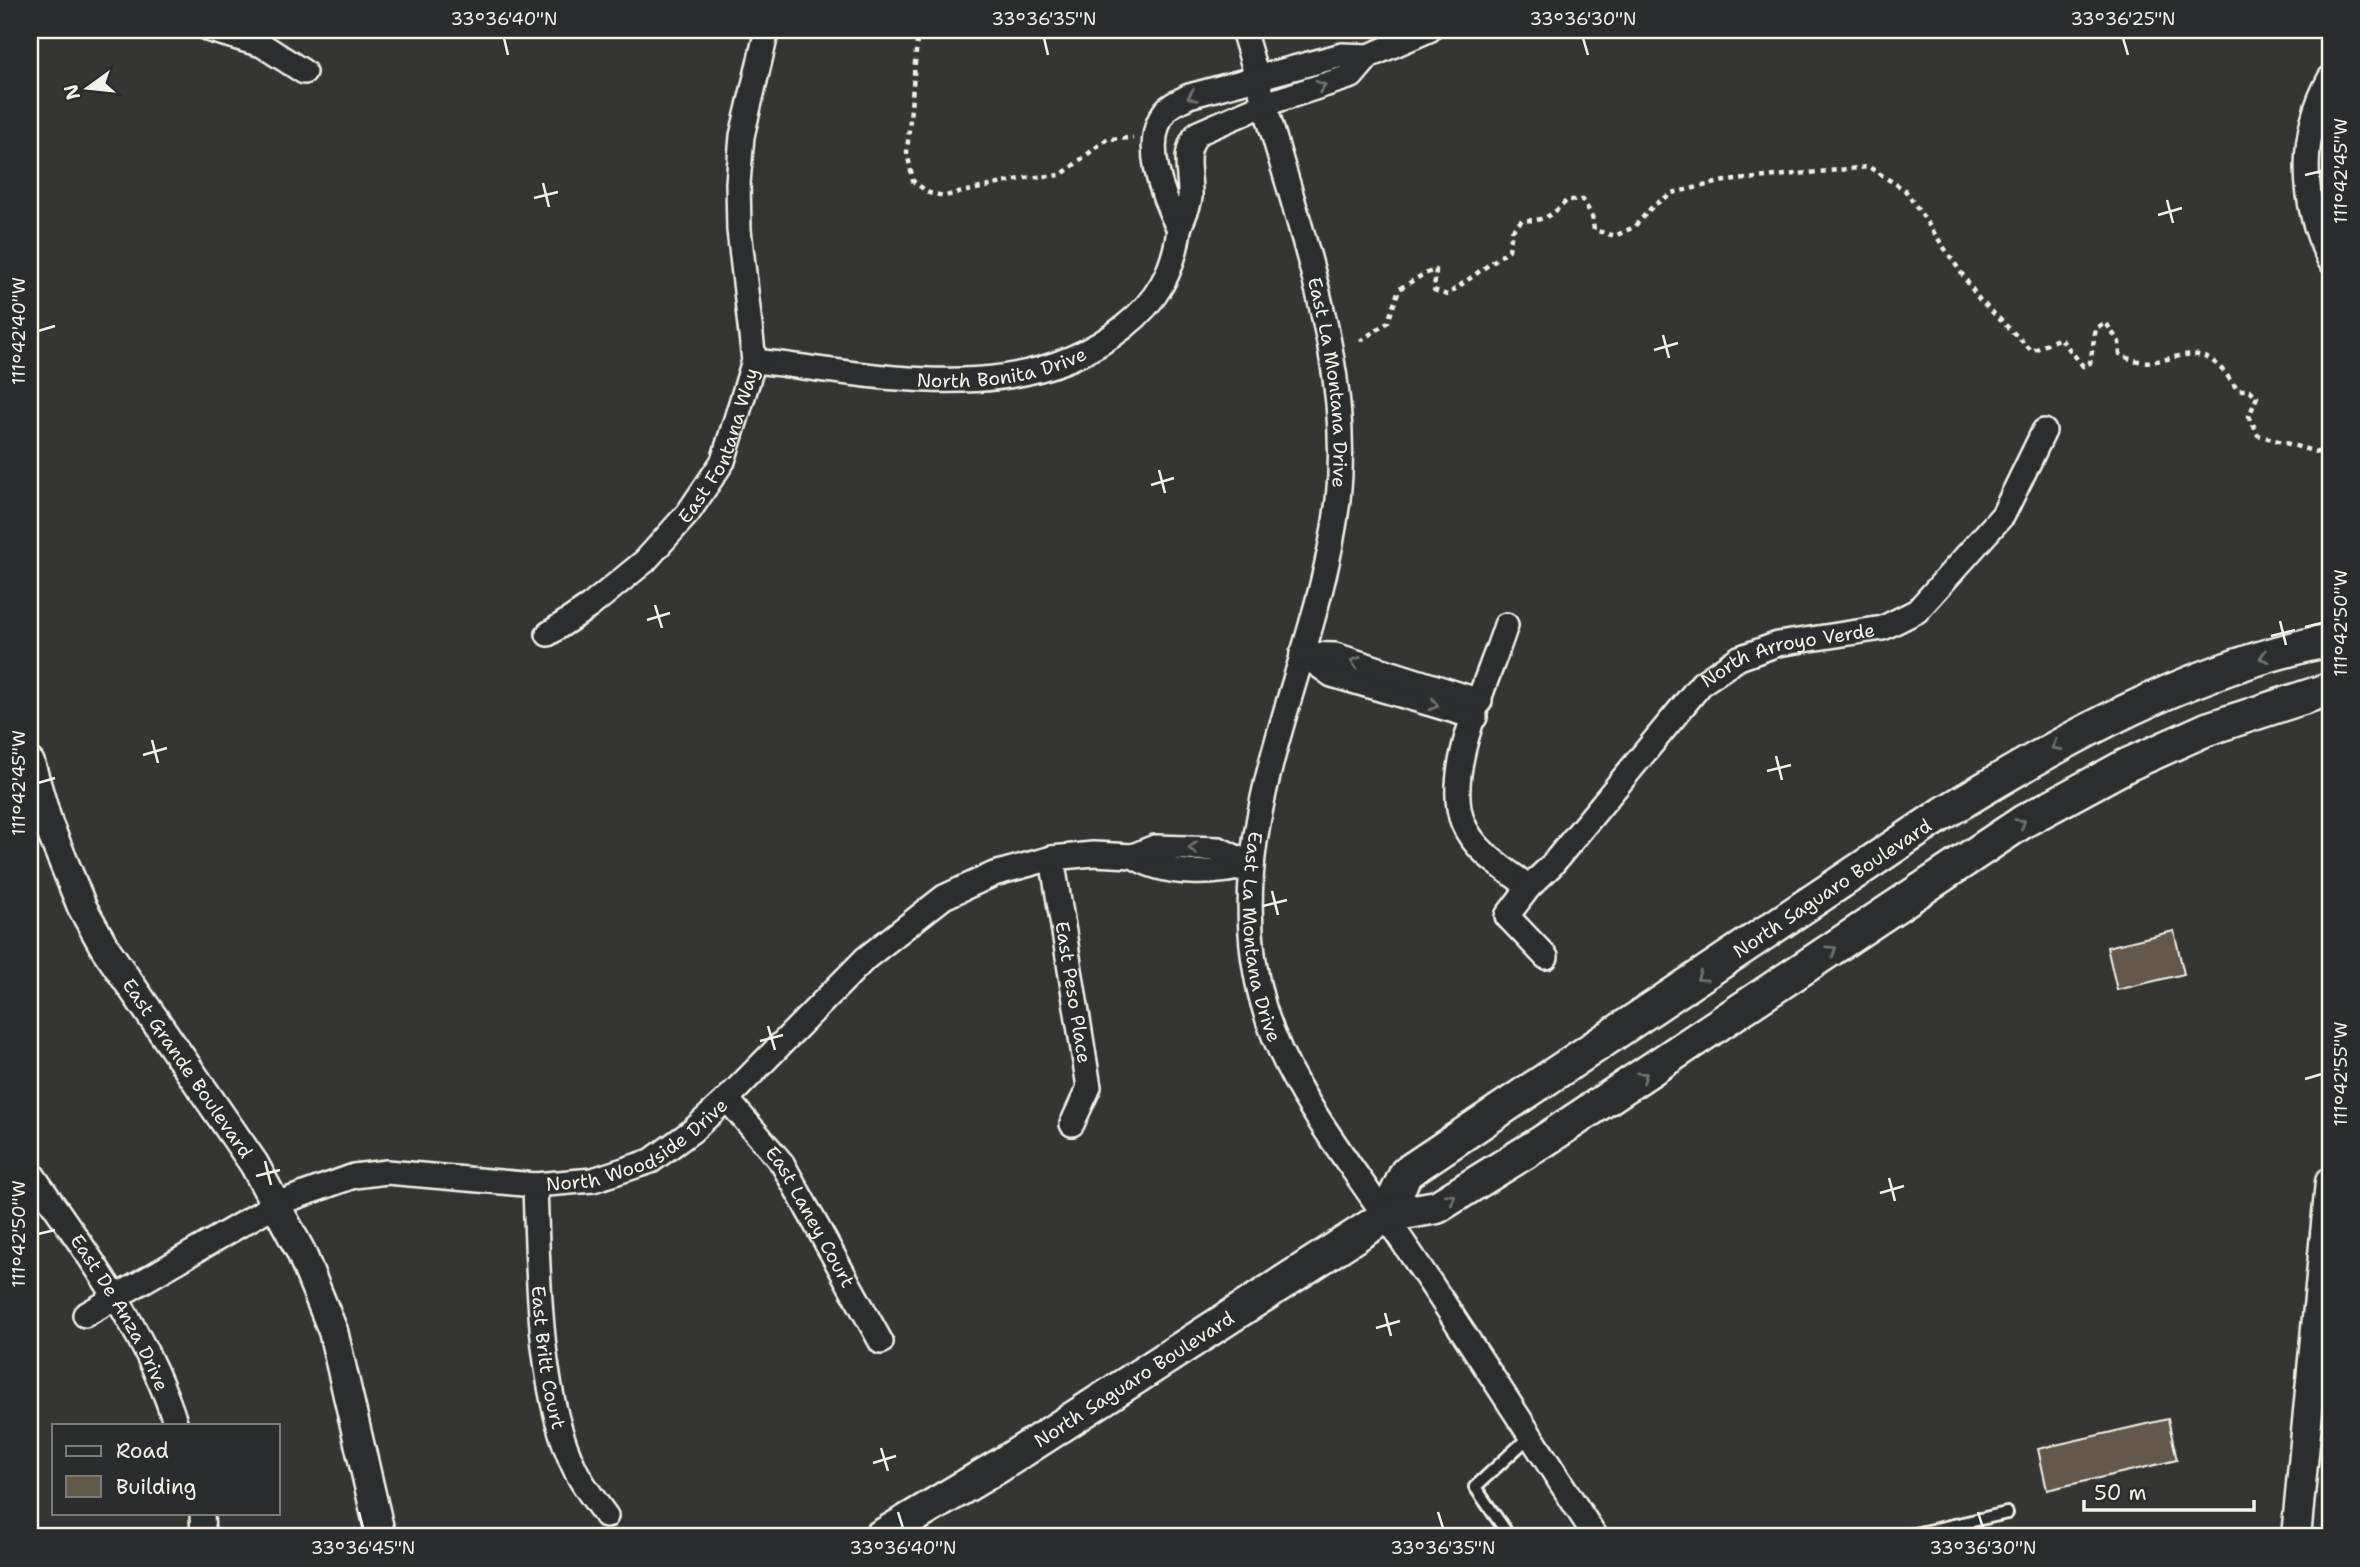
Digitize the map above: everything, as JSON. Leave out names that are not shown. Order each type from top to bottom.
[{"type":"main road","name":"North Saguaro Boulevard","points":[[1386,1216],[1406,1173],[1997,780],[2136,704],[2236,666],[2330,640]]},
{"type":"main road","name":"North Saguaro Boulevard","points":[[880,1537],[942,1503],[1386,1216],[1437,1207],[1530,1150],[2024,821],[2127,765],[2207,729],[2330,689]]},
{"type":"street","points":[[210,30],[262,45],[304,72]]},
{"type":"street","name":"East Fontana Way","points":[[548,634],[590,606],[645,561],[688,513],[723,461],[754,361],[739,230],[737,183],[742,136],[767,30]]},
{"type":"street","name":"East La Montana Drive","points":[[1243,30],[1311,264],[1340,415],[1338,501],[1322,579],[1258,815],[1252,865],[1251,922],[1257,976],[1267,1016],[1293,1075],[1324,1128],[1386,1216],[1596,1537]]},
{"type":"street","points":[[1179,229],[1164,200],[1156,135],[1166,109],[1189,96],[1261,92],[1352,76],[1369,56],[1429,30]]},
{"type":"street","points":[[2330,78],[2310,126],[2306,183],[2314,222],[2330,261]]},
{"type":"street","points":[[1156,135],[1190,142],[1198,133],[1261,92]]},
{"type":"street","name":"North Bonita Drive","points":[[754,361],[952,382],[1002,379],[1052,368],[1100,346],[1146,310],[1169,274],[1176,253],[1179,229],[1190,200],[1187,154],[1190,142]]},
{"type":"street","name":"North Arroyo Verde","points":[[1546,957],[1507,916],[1702,683],[1739,658],[1778,645],[1883,628],[1917,611],[2003,515],[2044,431]]},
{"type":"street","points":[[1506,625],[1466,741],[1457,796],[1463,824],[1477,846],[1529,887]]},
{"type":"street","points":[[1302,654],[1332,676],[1478,709]]},
{"type":"street","name":"East Grande Boulevard","points":[[30,763],[48,824],[82,907],[106,948],[254,1164],[302,1252],[333,1331],[381,1537]]},
{"type":"street","name":"North Woodside Drive","points":[[85,1315],[276,1203],[312,1188],[354,1176],[387,1172],[535,1185],[593,1180],[651,1161],[692,1131],[727,1099],[866,958],[944,897],[994,874],[1052,858],[1093,854],[1133,856],[1155,846],[1219,849],[1252,865]]},
{"type":"street","name":"East Peso Place","points":[[1052,858],[1089,1087],[1072,1124]]},
{"type":"street","name":"East Laney Court","points":[[727,1099],[782,1163],[881,1342]]},
{"type":"street","name":"East De Anza Drive","points":[[30,1171],[116,1296],[165,1390],[176,1424]]},
{"type":"street","points":[[2296,1537],[2330,1182]]},
{"type":"street","name":"East Britt Court","points":[[535,1185],[539,1306],[554,1400],[576,1471],[606,1516]]},
{"type":"street","points":[[202,1514],[204,1537]]},
{"type":"lane","points":[[1510,1537],[1475,1487],[1530,1436]]},
{"type":"lane","points":[[1901,1537],[2007,1513]]},
{"type":"path","points":[[918,30],[907,152],[913,181],[929,193],[945,196],[1025,178],[1061,175],[1107,139],[1156,135]]},
{"type":"path","points":[[1360,341],[1388,322],[1398,289],[1436,270],[1434,290],[1447,295],[1509,250],[1512,231],[1522,220],[1539,222],[1556,212],[1567,200],[1583,200],[1592,216],[1594,230],[1615,236],[1634,227],[1653,206],[1672,193],[1725,181],[1869,167],[1905,190],[1979,299],[2032,351],[2060,338],[2083,366],[2090,363],[2096,328],[2106,323],[2119,342],[2120,354],[2135,362],[2195,353],[2212,361],[2238,390],[2250,390],[2257,397],[2249,415],[2258,435],[2330,456]]},
{"type":"building","points":[[2174,931],[2184,974],[2117,990],[2107,947]]},
{"type":"building","points":[[2168,1419],[2177,1460],[2047,1490],[2038,1449]]}]
